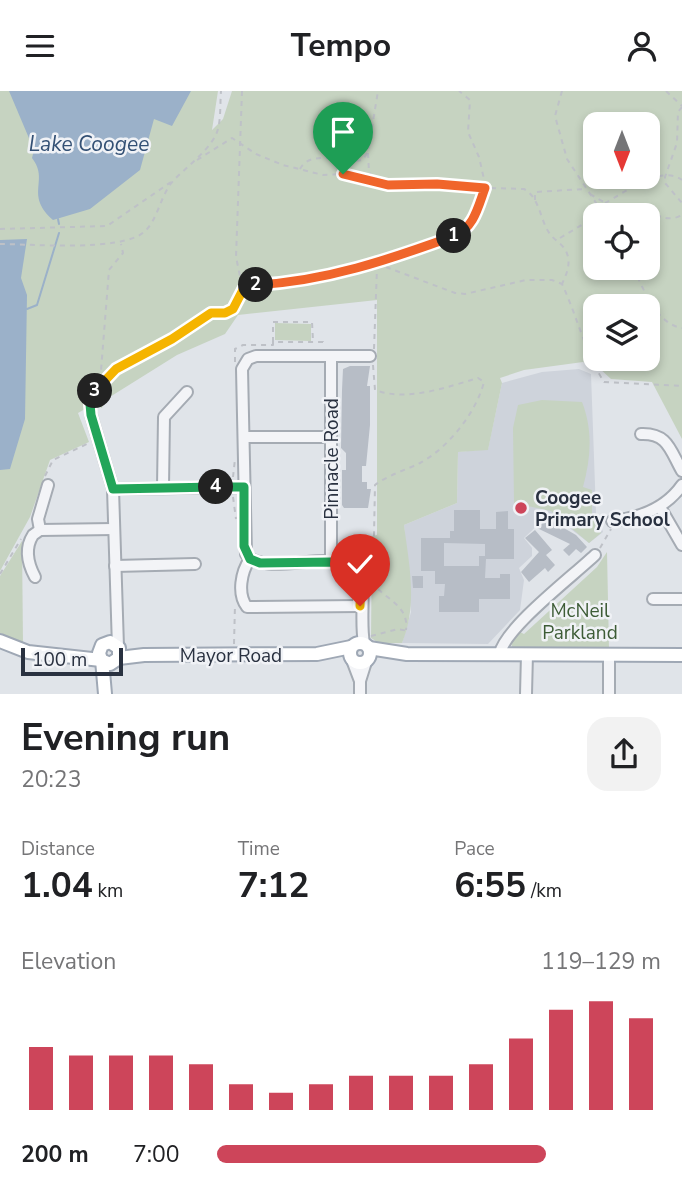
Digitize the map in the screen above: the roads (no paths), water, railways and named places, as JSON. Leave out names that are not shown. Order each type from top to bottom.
[{"type":"main road","name":"Mayor Road","points":[[0,641],[28,652],[68,656],[110,653],[317,654],[361,651],[407,654],[682,655]]},
{"type":"main road","points":[[105,687],[110,653]]},
{"type":"street","points":[[359,694],[361,577],[346,562],[260,563],[250,559],[244,546],[243,369],[248,359],[256,356],[370,356]]},
{"type":"street","name":"Pinnacle Road","points":[[331,356],[331,562]]},
{"type":"street","points":[[163,487],[164,417],[187,392]]},
{"type":"street","points":[[91,415],[113,489],[115,621],[110,653]]},
{"type":"street","points":[[641,434],[653,433],[662,437],[682,471]]},
{"type":"street","points":[[245,437],[331,437]]},
{"type":"street","points":[[40,530],[38,519],[48,485]]},
{"type":"street","points":[[612,521],[628,519],[660,507],[682,485]]},
{"type":"street","points":[[113,489],[244,487]]},
{"type":"street","points":[[660,507],[682,545]]},
{"type":"street","points":[[35,577],[29,566],[27,550],[29,539],[40,530],[114,529]]},
{"type":"street","points":[[499,653],[502,642],[595,555]]},
{"type":"street","points":[[250,559],[243,569],[242,600],[247,607],[360,606]]},
{"type":"street","points":[[115,566],[195,564]]},
{"type":"street","points":[[653,599],[682,599]]},
{"type":"street","points":[[526,694],[527,654]]},
{"type":"street","points":[[609,655],[609,694]]},
{"type":"water","name":"Lake Coogee","points":[[9,91],[191,91],[172,126],[154,119],[140,170],[90,209],[53,220],[40,203],[39,174],[32,158],[34,150]]},
{"type":"water","points":[[27,239],[21,278],[27,295],[25,419],[10,469],[0,470],[0,240]]},
{"type":"waterway","points":[[58,219],[59,224]]},
{"type":"waterway","points":[[27,309],[37,305],[59,233]]},
{"type":"place","name":"Coogee Primary School","points":[[521,508]]},
{"type":"park label","name":"McNeil Parkland","points":[[580,621]]}]
